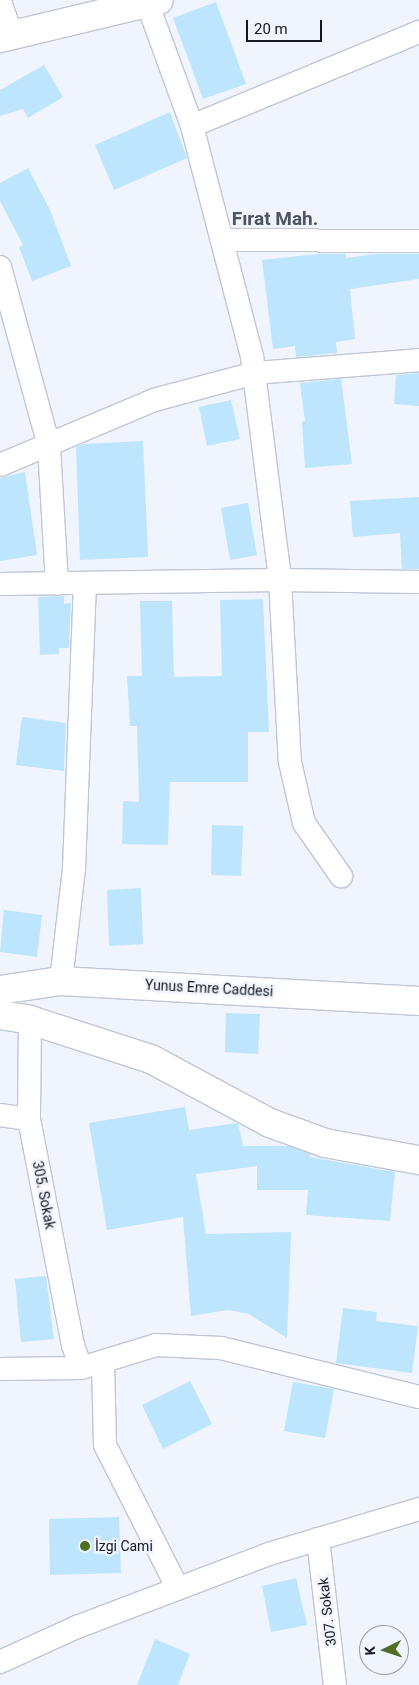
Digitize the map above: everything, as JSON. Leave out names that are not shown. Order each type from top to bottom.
[{"type":"street","points":[[0,2],[7,38],[154,2],[192,126],[255,373],[280,580],[290,762],[304,823],[341,876]]},
{"type":"street","points":[[192,126],[419,32]]},
{"type":"street","points":[[222,240],[419,241]]},
{"type":"street","points":[[0,267],[49,446],[57,584]]},
{"type":"street","points":[[0,465],[49,446],[154,400],[255,373],[419,360]]},
{"type":"street","points":[[0,584],[280,580],[419,582]]},
{"type":"street","points":[[61,981],[74,869],[85,584]]},
{"type":"street","name":"Yunus Emre Caddesi","points":[[0,990],[61,981],[419,1001]]},
{"type":"street","points":[[0,1015],[30,1020],[151,1059],[270,1123],[326,1143],[419,1160]]},
{"type":"street","name":"305. Sokak","points":[[30,1020],[29,1118],[73,1345],[81,1368]]},
{"type":"street","points":[[0,1115],[29,1118]]},
{"type":"street","points":[[0,1369],[81,1368],[156,1345],[221,1348],[419,1397]]},
{"type":"street","points":[[103,1362],[105,1445],[178,1589]]},
{"type":"street","points":[[0,1662],[77,1627],[269,1554],[419,1509]]},
{"type":"street","name":"307. Sokak","points":[[318,1539],[335,1685]]},
{"type":"building","points":[[216,2],[246,84],[203,99],[173,18]]},
{"type":"building","points":[[44,65],[63,97],[28,118],[23,109],[0,116],[0,90]]},
{"type":"building","points":[[170,112],[187,158],[114,190],[95,145]]},
{"type":"building","points":[[28,168],[50,210],[71,266],[32,281],[19,247],[23,245],[0,201],[0,183]]},
{"type":"building","points":[[318,254],[346,254],[346,258],[375,254],[419,254],[419,279],[350,289],[355,339],[336,342],[337,353],[296,357],[295,346],[273,349],[262,260]]},
{"type":"building","points":[[419,373],[419,406],[394,404],[396,375]]},
{"type":"building","points":[[341,379],[352,464],[305,468],[302,422],[305,421],[300,383]]},
{"type":"building","points":[[231,400],[240,439],[207,446],[199,407]]},
{"type":"building","points":[[143,441],[148,557],[80,560],[76,447],[84,444]]},
{"type":"building","points":[[25,472],[37,555],[0,561],[0,478]]},
{"type":"building","points":[[419,497],[419,569],[402,569],[400,533],[353,537],[350,501]]},
{"type":"building","points":[[248,503],[257,555],[230,560],[221,508]]},
{"type":"building","points":[[64,596],[64,604],[71,603],[69,648],[59,648],[59,654],[40,655],[38,597]]},
{"type":"building","points":[[263,599],[269,732],[248,732],[248,782],[170,782],[168,845],[122,844],[123,801],[139,802],[137,726],[130,726],[127,676],[142,676],[140,601],[172,601],[174,677],[222,676],[220,600]]},
{"type":"building","points":[[22,717],[66,723],[64,771],[16,765]]},
{"type":"building","points":[[212,825],[243,826],[241,876],[211,875]]},
{"type":"building","points":[[141,888],[143,944],[109,946],[107,890]]},
{"type":"building","points":[[4,910],[42,915],[37,957],[0,952]]},
{"type":"building","points":[[226,1013],[260,1014],[258,1054],[225,1052]]},
{"type":"building","points":[[185,1107],[189,1130],[238,1123],[243,1146],[289,1146],[310,1154],[310,1157],[395,1172],[390,1221],[306,1215],[308,1190],[257,1190],[257,1166],[196,1174],[206,1234],[291,1232],[287,1338],[249,1314],[228,1310],[191,1316],[183,1217],[107,1230],[89,1123]]},
{"type":"building","points":[[46,1276],[54,1339],[21,1342],[15,1279]]},
{"type":"building","points":[[343,1308],[377,1312],[376,1321],[418,1326],[412,1373],[336,1363]]},
{"type":"building","points":[[190,1381],[212,1424],[163,1449],[142,1405]]},
{"type":"building","points":[[293,1382],[334,1389],[325,1438],[284,1431]]},
{"type":"building","name":"İzgi Cami","points":[[119,1517],[121,1573],[50,1575],[49,1519]]},
{"type":"building","points":[[296,1578],[307,1625],[271,1632],[262,1586]]},
{"type":"building","points":[[155,1639],[190,1654],[178,1685],[137,1685]]},
{"type":"place","name":"İzgi Cami","points":[[85,1546]]},
{"type":"district","name":"Fırat Mah.","points":[[275,219]]}]
